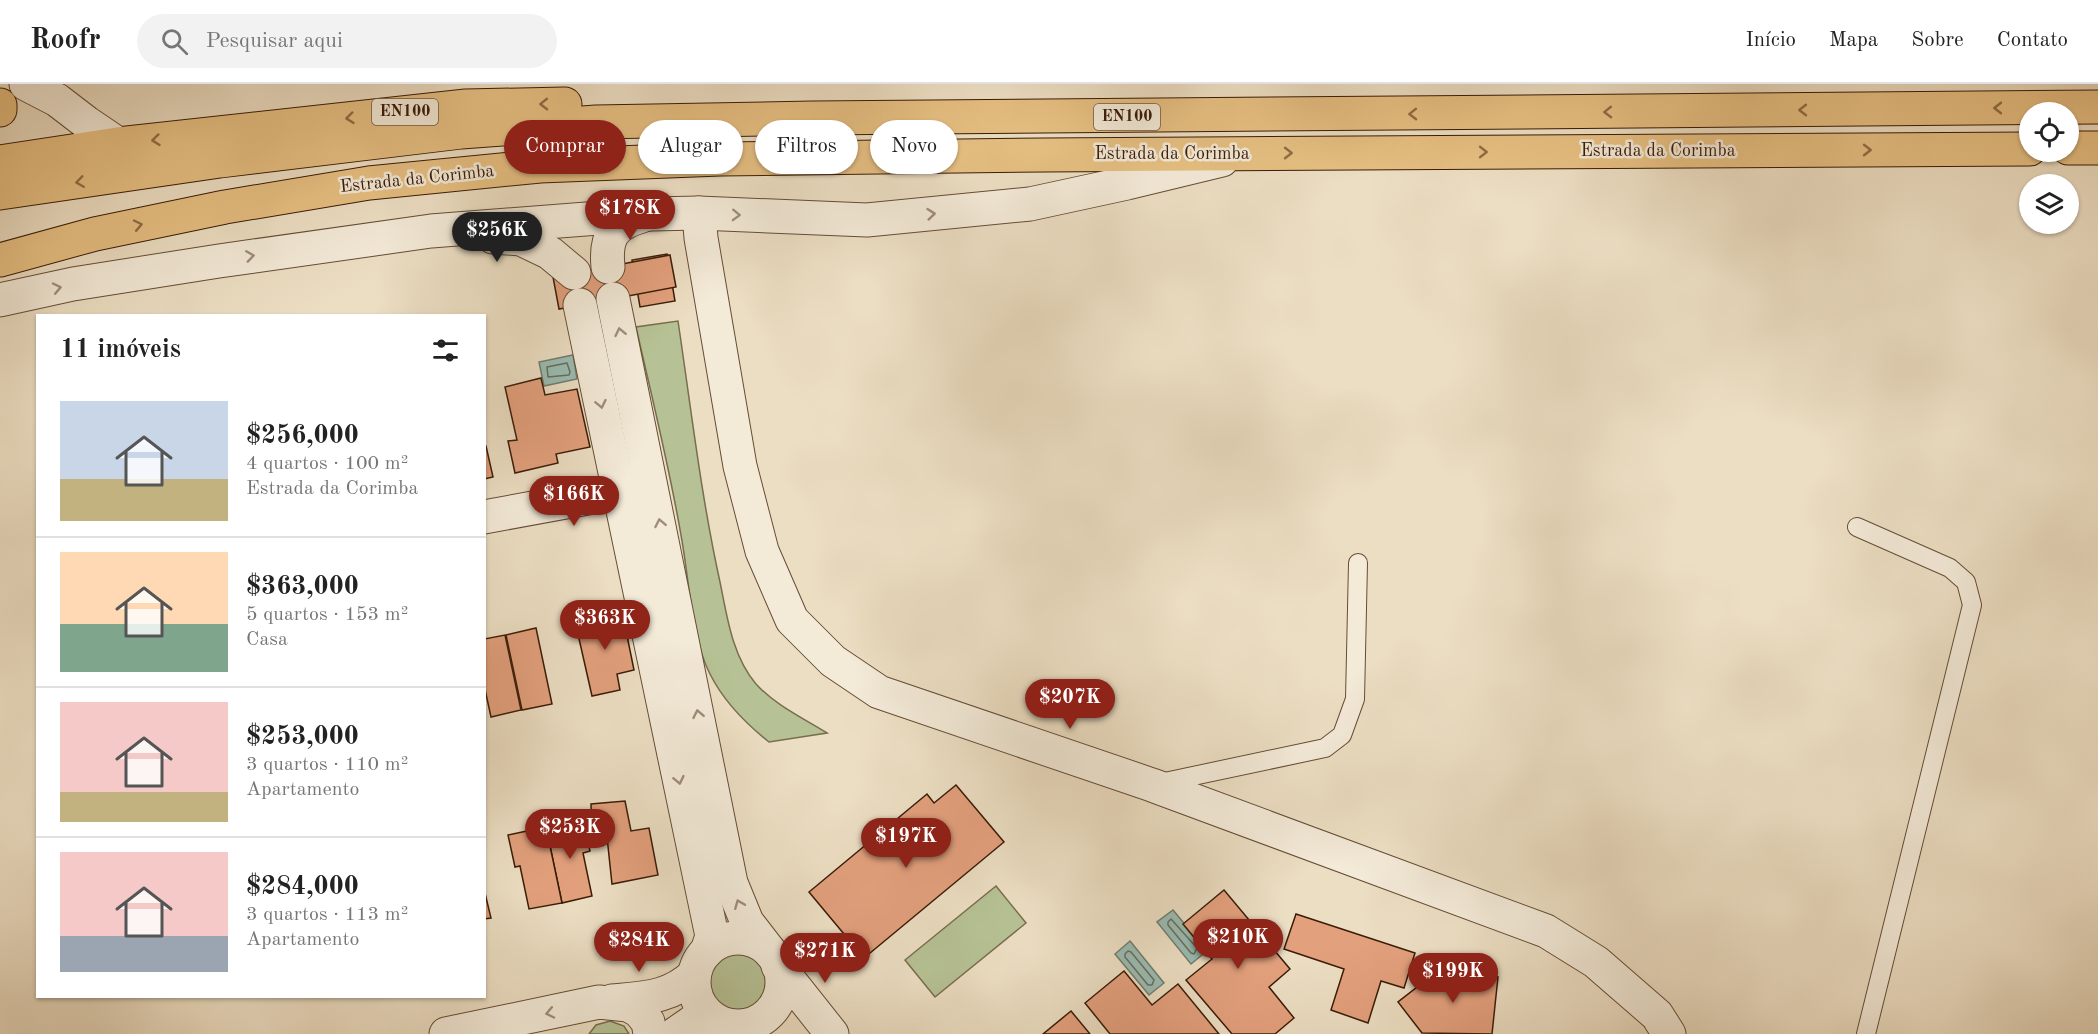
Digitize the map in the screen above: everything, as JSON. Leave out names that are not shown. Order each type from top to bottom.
[{"type":"main road","name":"Estrada da Corimba","points":[[0,162],[118,144],[466,106],[641,102],[719,105],[812,118]]},
{"type":"main road","points":[[0,105],[0,110]]},
{"type":"main road","name":"Estrada da Corimba","points":[[0,193],[232,160],[460,132],[596,122],[812,118],[2098,107]]},
{"type":"main road","name":"Estrada da Corimba","points":[[0,260],[95,234],[225,207],[369,183],[540,166],[720,159],[2019,148]]},
{"type":"main road","points":[[2079,148],[2098,148]]},
{"type":"street","points":[[26,84],[57,100],[118,144]]},
{"type":"street","points":[[0,300],[73,284],[197,264],[431,231],[651,214],[699,213],[867,220],[1030,204],[1247,154]]},
{"type":"street","points":[[699,213],[701,238],[740,466],[762,551],[792,620],[832,661],[879,692],[1152,785],[1546,931],[1596,962],[1657,1015],[1669,1034]]},
{"type":"street","points":[[608,267],[608,241],[614,231],[625,220],[651,214]]},
{"type":"street","points":[[431,231],[521,240],[550,254],[574,273]]},
{"type":"street","points":[[0,292],[95,234]]},
{"type":"street","points":[[613,299],[731,883],[747,922],[832,1034]]},
{"type":"street","points":[[580,305],[712,936],[701,963],[694,990],[699,1003],[719,1024]]},
{"type":"street","points":[[486,518],[652,485]]},
{"type":"street","points":[[446,1034],[599,1002],[651,997],[673,991],[719,943],[733,939],[746,939],[760,944],[775,959],[782,980],[780,995],[774,1008],[763,1018],[750,1025],[691,1023],[675,1034]]},
{"type":"street","points":[[599,1002],[628,1005],[639,1011],[648,1022],[650,1034]]},
{"type":"lane","points":[[1857,528],[1950,568],[1966,582],[1972,605],[1866,1034]]},
{"type":"lane","points":[[1152,785],[1325,748],[1342,735],[1355,699],[1358,563]]},
{"type":"green space","points":[[678,321],[707,517],[728,622],[736,648],[748,673],[764,692],[827,733],[769,742],[743,720],[728,703],[704,660],[695,627],[672,487],[636,327]]},
{"type":"green space","points":[[996,886],[1026,923],[935,997],[905,960]]},
{"type":"green space","points":[[737,951],[758,960],[767,981],[758,1002],[737,1011],[716,1002],[707,981],[716,960]]},
{"type":"green space","points":[[610,1021],[624,1026],[629,1034],[589,1034],[596,1025]]},
{"type":"water","points":[[573,355],[577,379],[544,386],[539,362]]},
{"type":"water","points":[[1173,910],[1207,951],[1191,964],[1157,922]]},
{"type":"water","points":[[1130,941],[1164,983],[1149,995],[1115,954]]},
{"type":"building","points":[[667,254],[675,301],[640,307],[632,260]]},
{"type":"building","points":[[670,255],[676,287],[559,309],[553,277]]},
{"type":"building","points":[[541,378],[545,395],[577,389],[590,447],[556,454],[558,463],[515,473],[508,441],[517,440],[505,387]]},
{"type":"building","points":[[486,446],[493,477],[486,479]]},
{"type":"building","points":[[622,611],[634,670],[617,674],[620,690],[592,696],[575,621]]},
{"type":"building","points":[[536,628],[552,704],[522,710],[506,635]]},
{"type":"building","points":[[505,635],[521,710],[491,717],[486,694],[486,639]]},
{"type":"building","points":[[956,785],[1004,842],[864,958],[809,892],[927,794],[934,803]]},
{"type":"building","points":[[625,801],[631,831],[649,828],[658,875],[612,884],[607,837],[592,837],[591,804]]},
{"type":"building","points":[[583,820],[590,851],[583,853],[592,896],[562,903],[546,827]]},
{"type":"building","points":[[546,827],[562,903],[529,909],[520,866],[515,867],[508,835]]},
{"type":"building","points":[[1224,890],[1290,969],[1269,987],[1294,1018],[1275,1034],[1232,1034],[1186,980],[1212,959],[1183,924]]},
{"type":"building","points":[[486,897],[491,918],[486,919]]},
{"type":"building","points":[[1296,914],[1415,953],[1404,988],[1381,981],[1368,1023],[1331,1010],[1344,969],[1284,949]]},
{"type":"building","points":[[1439,970],[1498,977],[1492,1034],[1422,1033],[1398,1002]]},
{"type":"building","points":[[1124,971],[1152,1005],[1178,984],[1219,1034],[1110,1034],[1085,1003]]},
{"type":"building","points":[[1071,1011],[1090,1034],[1043,1034]]}]
